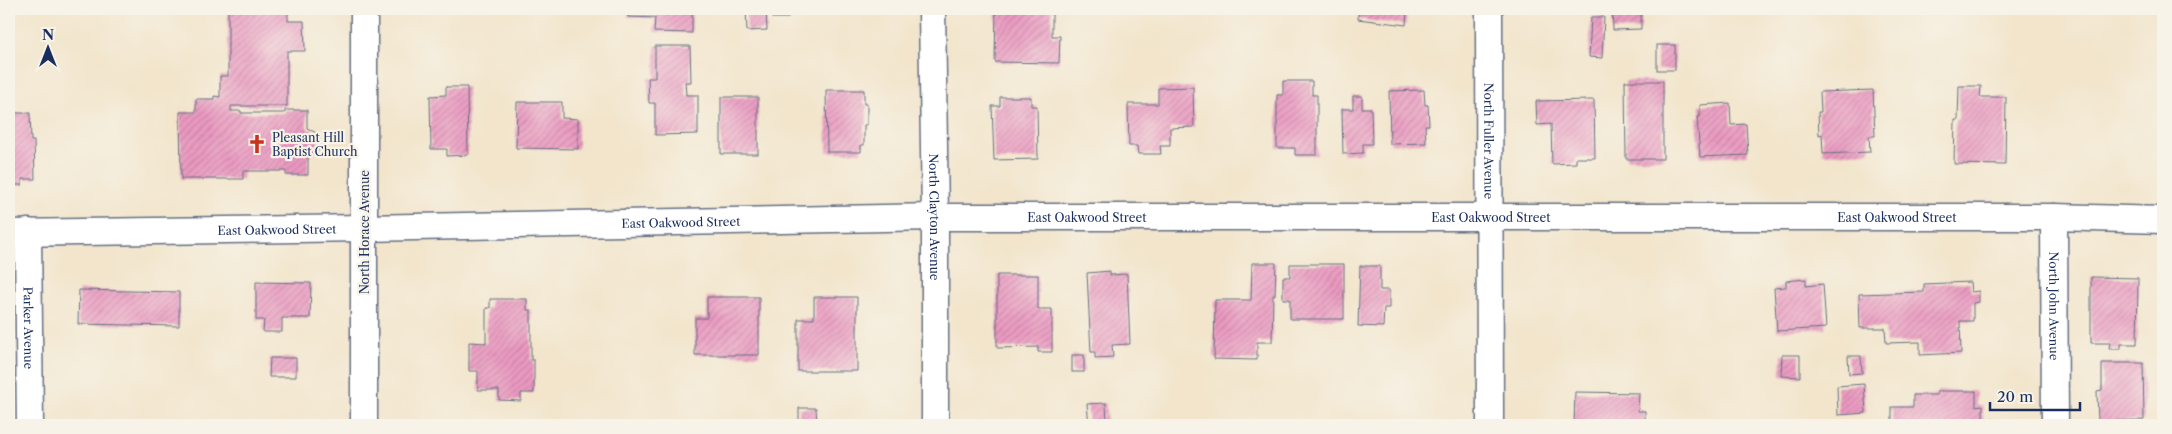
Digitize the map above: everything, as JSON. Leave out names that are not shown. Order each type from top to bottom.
[{"type":"street","name":"North Horace Avenue","points":[[364,9],[364,425]]},
{"type":"street","name":"North Clayton Avenue","points":[[932,9],[935,425]]},
{"type":"street","name":"North Fuller Avenue","points":[[1488,9],[1490,425]]},
{"type":"street","name":"East Oakwood Street","points":[[18,232],[364,228],[935,217],[2054,217],[2163,220]]},
{"type":"street","name":"North John Avenue","points":[[2054,217],[2055,425]]},
{"type":"street","name":"Parker Avenue","points":[[18,232],[30,425]]},
{"type":"building","points":[[228,9],[288,9],[288,21],[304,21],[305,51],[287,51],[287,106],[231,106],[231,111],[241,111],[241,113],[285,113],[285,110],[307,110],[307,128],[318,134],[319,150],[308,157],[308,175],[286,175],[286,171],[243,171],[243,179],[181,179],[180,112],[196,112],[196,99],[220,97],[220,76],[228,76]]},
{"type":"building","points":[[628,9],[692,9],[692,33],[654,32],[655,18],[628,17]]},
{"type":"building","points":[[746,9],[766,9],[767,30],[747,31]]},
{"type":"building","points":[[772,9],[788,9],[788,18],[772,18]]},
{"type":"building","points":[[996,9],[1052,10],[1052,36],[1060,36],[1059,63],[995,62]]},
{"type":"building","points":[[1359,9],[1407,9],[1406,25],[1358,19]]},
{"type":"building","points":[[1612,9],[1641,9],[1641,29],[1613,30]]},
{"type":"building","points":[[1591,17],[1604,17],[1602,58],[1589,57]]},
{"type":"building","points":[[1657,45],[1675,45],[1675,70],[1657,70]]},
{"type":"building","points":[[655,46],[690,46],[691,82],[685,82],[686,95],[698,95],[698,134],[655,135],[655,103],[649,103],[648,78],[655,78]]},
{"type":"building","points":[[1283,81],[1312,81],[1312,95],[1317,95],[1317,155],[1295,155],[1295,148],[1277,148],[1277,95],[1283,95]]},
{"type":"building","points":[[1625,81],[1663,81],[1663,159],[1626,159]]},
{"type":"building","points":[[1959,86],[1981,86],[1980,97],[2006,97],[2005,165],[1954,164],[1955,120],[1958,120]]},
{"type":"building","points":[[446,87],[467,87],[468,155],[447,156],[447,149],[431,149],[430,96],[446,95]]},
{"type":"building","points":[[1193,87],[1194,127],[1170,128],[1170,146],[1160,146],[1161,154],[1138,154],[1137,146],[1129,146],[1128,104],[1158,104],[1158,88]]},
{"type":"building","points":[[826,90],[864,90],[864,104],[867,104],[867,125],[864,125],[864,145],[861,145],[861,152],[827,152]]},
{"type":"building","points":[[1424,90],[1425,105],[1428,105],[1429,125],[1425,125],[1426,143],[1390,144],[1389,91]]},
{"type":"building","points":[[1873,90],[1875,136],[1869,136],[1870,152],[1823,154],[1822,134],[1819,135],[1818,112],[1821,112],[1820,92]]},
{"type":"building","points":[[1353,96],[1362,96],[1362,108],[1371,108],[1372,144],[1363,144],[1363,153],[1343,154],[1342,109],[1353,109]]},
{"type":"building","points":[[721,97],[758,97],[758,154],[721,154]]},
{"type":"building","points":[[1000,97],[1031,97],[1031,106],[1037,106],[1038,159],[994,160],[992,106],[1000,106]]},
{"type":"building","points":[[1594,100],[1595,158],[1576,158],[1576,163],[1552,164],[1551,124],[1537,125],[1536,101]]},
{"type":"building","points":[[517,102],[562,102],[562,118],[578,119],[578,149],[516,148]]},
{"type":"building","points":[[1730,103],[1731,125],[1746,124],[1748,155],[1700,157],[1697,117],[1700,117],[1700,105]]},
{"type":"building","points":[[9,113],[30,113],[31,141],[34,141],[35,179],[22,179],[22,185],[9,185]]},
{"type":"building","points":[[1252,263],[1276,263],[1272,342],[1257,342],[1257,360],[1214,359],[1215,300],[1251,300]]},
{"type":"building","points":[[1290,264],[1344,264],[1344,319],[1290,319],[1290,299],[1283,299],[1283,277],[1290,277]]},
{"type":"building","points":[[1360,266],[1380,266],[1380,290],[1389,290],[1389,308],[1384,308],[1383,327],[1358,326]]},
{"type":"building","points":[[1110,271],[1110,275],[1127,274],[1130,344],[1112,345],[1113,357],[1095,358],[1095,352],[1091,352],[1087,273]]},
{"type":"building","points":[[997,275],[1038,275],[1038,309],[1052,309],[1052,352],[1038,352],[1038,347],[997,348]]},
{"type":"building","points":[[2091,277],[2138,278],[2137,344],[2121,344],[2121,349],[2109,349],[2110,343],[2091,343]]},
{"type":"building","points":[[1806,279],[1806,286],[1823,284],[1826,328],[1777,331],[1774,288],[1786,287],[1786,281]]},
{"type":"building","points":[[256,282],[311,283],[310,318],[282,318],[282,332],[263,332],[264,320],[256,320]]},
{"type":"building","points":[[1970,282],[1971,292],[1979,291],[1979,302],[1973,303],[1973,321],[1960,321],[1961,353],[1920,355],[1920,342],[1886,343],[1885,328],[1860,328],[1859,294],[1924,292],[1924,284]]},
{"type":"building","points":[[79,290],[179,292],[179,326],[78,324]]},
{"type":"building","points":[[707,297],[759,297],[759,355],[695,355],[695,318],[707,318]]},
{"type":"building","points":[[814,297],[857,297],[857,371],[798,371],[798,319],[814,319]]},
{"type":"building","points":[[490,299],[527,299],[527,310],[531,310],[531,360],[534,360],[534,393],[521,393],[521,401],[499,400],[499,390],[478,390],[478,371],[469,371],[469,342],[486,343],[486,308],[490,308]]},
{"type":"building","points":[[1072,355],[1084,355],[1084,372],[1072,372]]},
{"type":"building","points":[[1782,355],[1800,355],[1800,377],[1781,376]]},
{"type":"building","points":[[1848,356],[1861,356],[1862,373],[1849,374]]},
{"type":"building","points":[[270,358],[296,358],[296,377],[269,377]]},
{"type":"building","points":[[2102,363],[2143,363],[2144,420],[2098,421],[2097,391],[2102,390]]},
{"type":"building","points":[[1864,384],[1866,413],[1838,415],[1837,386]]},
{"type":"building","points":[[1937,391],[1976,391],[1976,406],[1983,405],[1983,420],[1994,419],[1994,425],[1892,425],[1892,407],[1913,407],[1913,395],[1937,395]]},
{"type":"building","points":[[1575,392],[1639,393],[1638,411],[1645,411],[1645,422],[1638,422],[1638,425],[1574,425]]},
{"type":"building","points":[[1106,403],[1107,425],[1089,425],[1087,404]]},
{"type":"building","points":[[799,408],[816,408],[817,425],[799,425]]},
{"type":"place","name":"Pleasant Hill Baptist Church","points":[[257,144]]}]
